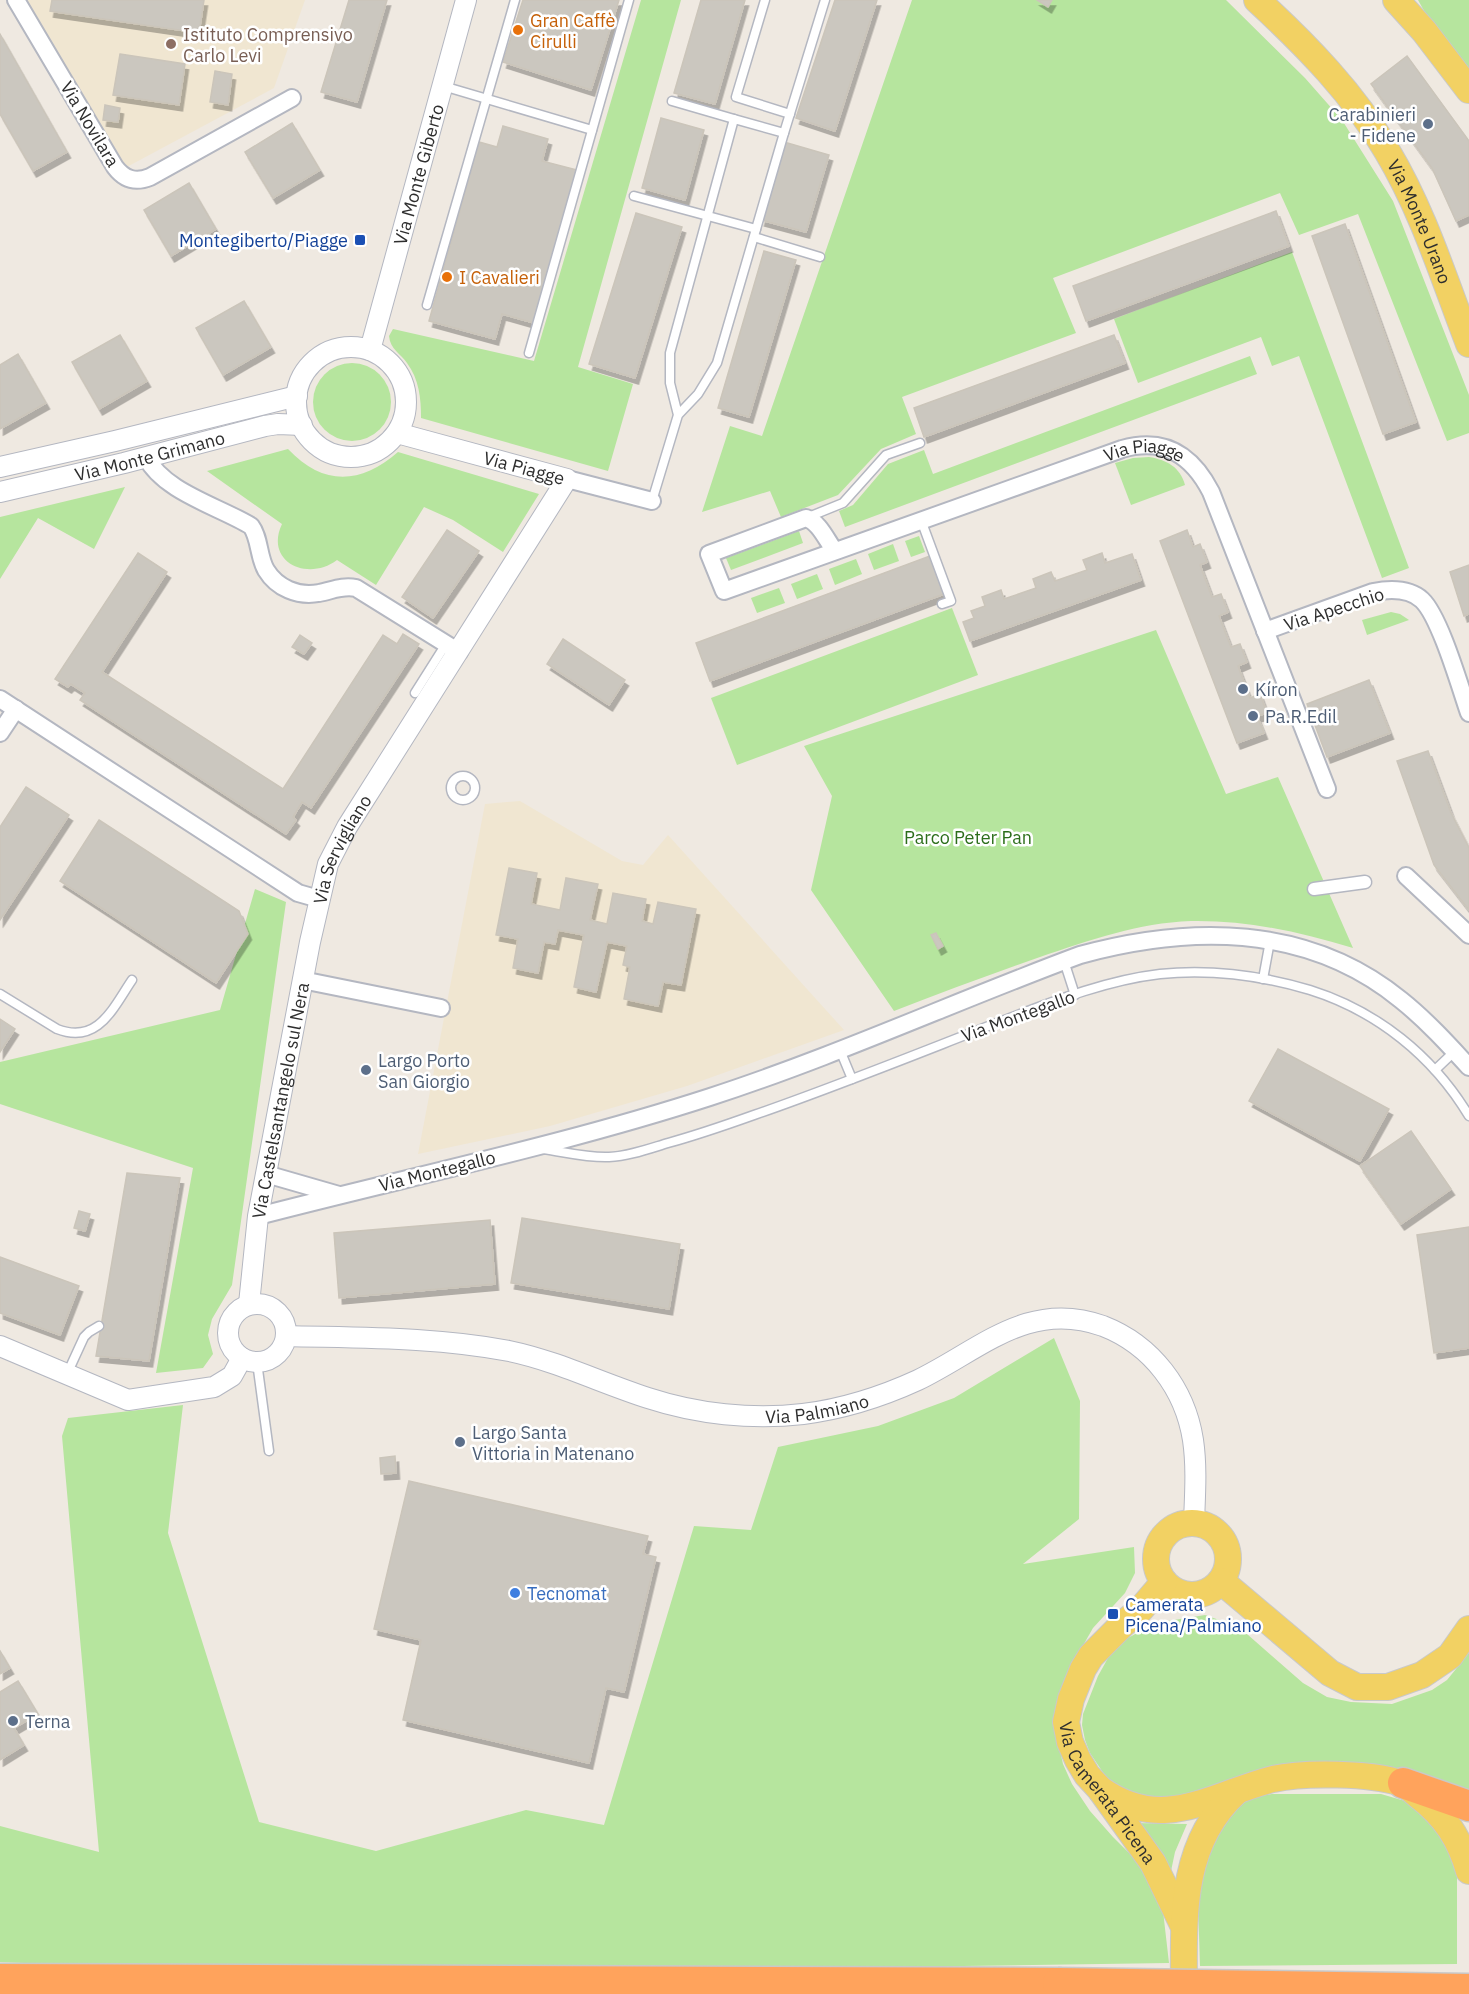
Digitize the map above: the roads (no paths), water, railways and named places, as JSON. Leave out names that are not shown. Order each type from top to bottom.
[{"type":"highway","points":[[1403,1783],[1469,1806]]},
{"type":"highway","points":[[0,1979],[1058,1983],[1469,1989]]},
{"type":"main road","name":"Via Monte Urano","points":[[1257,0],[1328,71],[1381,141],[1397,169],[1427,235],[1469,344]]},
{"type":"main road","points":[[1396,0],[1424,31],[1469,90]]},
{"type":"main road","points":[[1409,0],[1424,31]]},
{"type":"main road","points":[[1194,1522],[1206,1524],[1222,1538],[1227,1548],[1229,1560],[1227,1571],[1221,1581],[1213,1589],[1203,1594],[1192,1596],[1180,1594],[1164,1582],[1156,1562],[1161,1539],[1180,1524],[1194,1522]]},
{"type":"main road","points":[[1221,1581],[1330,1673],[1357,1686],[1388,1687],[1422,1675],[1450,1656],[1469,1629]]},
{"type":"main road","name":"Via Camerata Picena","points":[[1164,1582],[1141,1609],[1091,1656],[1083,1669],[1068,1706],[1066,1722],[1070,1742],[1087,1775],[1100,1789],[1153,1863],[1184,1927],[1184,1994]]},
{"type":"main road","points":[[1100,1789],[1131,1805],[1165,1811],[1195,1806],[1276,1779],[1310,1775],[1353,1776],[1403,1783],[1447,1822],[1459,1844],[1469,1871]]},
{"type":"main road","points":[[1184,1927],[1190,1876],[1198,1845],[1215,1815],[1239,1790]]},
{"type":"street","name":"Via Novilara","points":[[16,0],[115,167],[127,178],[139,181],[150,177],[292,98]]},
{"type":"street","name":"Via Monte Giberto","points":[[370,350],[466,0]]},
{"type":"street","points":[[352,347],[370,350],[388,361],[396,370],[404,386],[405,411],[397,433],[383,446],[371,453],[346,456],[321,447],[307,434],[298,413],[297,396],[307,370],[326,353],[352,347]]},
{"type":"street","name":"Via Monte Grimano","points":[[0,467],[297,396]]},
{"type":"street","name":"Via Monte Grimano","points":[[0,492],[272,425],[302,425]]},
{"type":"street","name":"Via Piagge","points":[[397,433],[652,501]]},
{"type":"street","name":"Via Piagge","points":[[802,519],[709,554],[724,591],[1127,447],[1153,446],[1171,449],[1192,463],[1211,492],[1327,789]]},
{"type":"street","points":[[146,457],[165,481],[250,526],[255,532],[259,553],[266,570],[280,585],[306,594],[340,588],[356,588],[453,648]]},
{"type":"street","name":"Via Servigliano","points":[[0,699],[298,893],[319,899],[328,864],[347,826],[453,648],[567,479]]},
{"type":"street","points":[[802,519],[810,519],[815,523],[834,550]]},
{"type":"street","name":"Via Apecchio","points":[[1265,631],[1373,592],[1391,590],[1409,593],[1422,601],[1432,614],[1455,670],[1469,713]]},
{"type":"street","points":[[0,734],[15,709]]},
{"type":"street","points":[[1406,876],[1469,935]]},
{"type":"street","points":[[1314,889],[1365,882]]},
{"type":"street","name":"Via Castelsantangelo sul Nera","points":[[249,1304],[258,1216],[319,899]]},
{"type":"street","name":"Via Montegallo","points":[[258,1216],[534,1147],[701,1100],[840,1050],[1064,961],[1110,947],[1168,938],[1218,935],[1270,941],[1318,954],[1352,969],[1401,999],[1469,1067]]},
{"type":"street","points":[[302,980],[441,1008]]},
{"type":"street","name":"Via Montegallo","points":[[266,1174],[339,1195]]},
{"type":"street","points":[[259,1303],[276,1310],[283,1318],[286,1336],[284,1346],[270,1359],[250,1360],[235,1352],[230,1344],[229,1324],[240,1309],[249,1304],[259,1303]]},
{"type":"street","name":"Via Palmiano","points":[[286,1336],[401,1340],[495,1349],[549,1361],[637,1395],[670,1405],[728,1414],[777,1416],[833,1409],[880,1396],[924,1377],[1004,1332],[1026,1323],[1055,1319],[1085,1321],[1116,1332],[1139,1346],[1161,1366],[1176,1389],[1184,1406],[1192,1438],[1194,1522]]},
{"type":"street","points":[[0,1346],[128,1400],[214,1387],[232,1376],[250,1360]]},
{"type":"lane","points":[[427,305],[514,0]]},
{"type":"lane","points":[[529,353],[629,0]]},
{"type":"lane","points":[[765,0],[736,98],[790,114]]},
{"type":"lane","points":[[652,501],[678,415],[698,394],[714,369],[825,0]]},
{"type":"lane","points":[[442,86],[592,130]]},
{"type":"lane","points":[[672,101],[784,133]]},
{"type":"lane","points":[[678,415],[670,383],[670,357],[734,119]]},
{"type":"lane","points":[[634,196],[707,215],[820,257]]},
{"type":"lane","points":[[802,519],[843,503],[886,455],[920,443]]},
{"type":"lane","points":[[921,520],[951,601],[942,604]]},
{"type":"lane","points":[[415,693],[453,648]]},
{"type":"lane","points":[[1263,979],[1270,941]]},
{"type":"lane","points":[[1064,961],[1075,995]]},
{"type":"lane","name":"Via Montegallo","points":[[534,1147],[589,1156],[627,1155],[716,1128],[1075,995],[1119,981],[1161,974],[1214,973],[1263,979],[1320,993],[1357,1009],[1384,1025],[1409,1045],[1435,1070],[1469,1116]]},
{"type":"lane","points":[[0,994],[57,1029],[66,1033],[82,1033],[104,1021],[132,980]]},
{"type":"lane","points":[[840,1050],[852,1079]]},
{"type":"lane","points":[[1435,1070],[1455,1051]]},
{"type":"lane","points":[[67,1375],[84,1337],[99,1326]]},
{"type":"lane","points":[[250,1360],[269,1451]]},
{"type":"place","name":"Gran Caffè Cirulli","points":[[518,30]]},
{"type":"place","name":"Istituto Comprensivo Carlo Levi","points":[[171,44]]},
{"type":"place","name":"Carabinieri - Fidene","points":[[1428,124]]},
{"type":"place","name":"Montegiberto/Piagge","points":[[360,240]]},
{"type":"place","name":"I Cavalieri","points":[[447,277]]},
{"type":"place","name":"Kíron","points":[[1243,689]]},
{"type":"place","name":"Pa.R.Edil","points":[[1253,716]]},
{"type":"place","name":"Largo Porto San Giorgio","points":[[366,1070]]},
{"type":"place","name":"Largo Santa Vittoria in Matenano","points":[[460,1442]]},
{"type":"place","name":"Tecnomat","points":[[515,1593]]},
{"type":"place","name":"Camerata Picena/Palmiano","points":[[1113,1614]]},
{"type":"place","name":"Terna","points":[[13,1721]]},
{"type":"park label","name":"Parco Peter Pan","points":[[968,837]]}]
